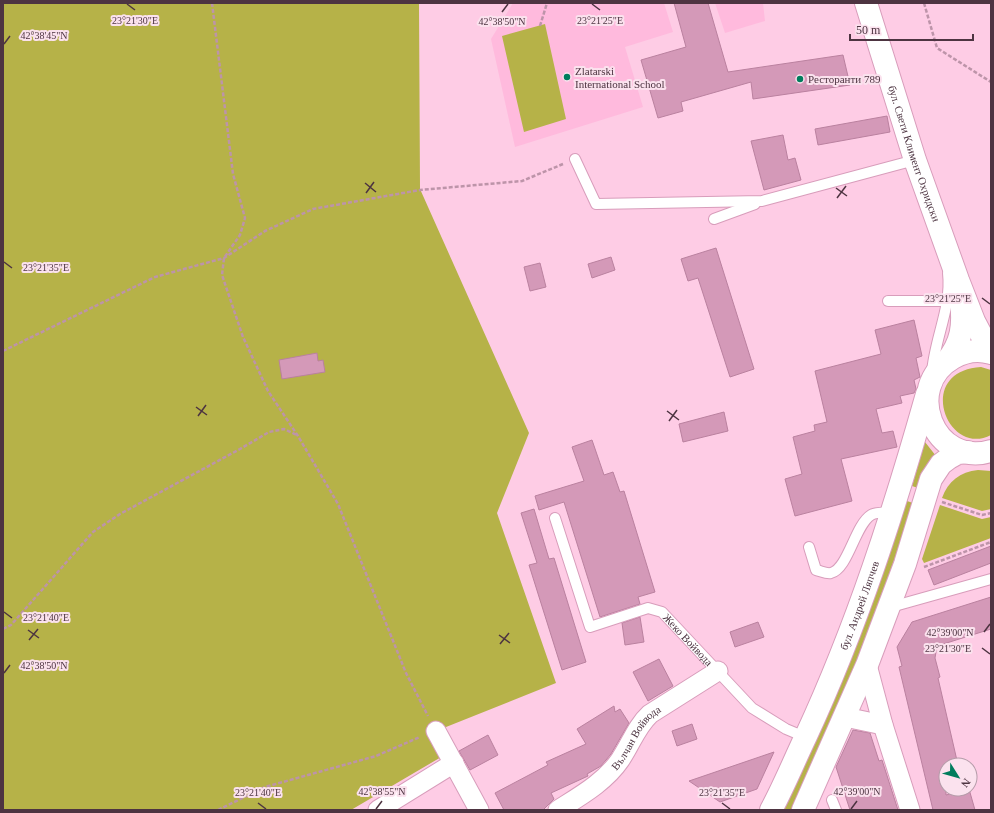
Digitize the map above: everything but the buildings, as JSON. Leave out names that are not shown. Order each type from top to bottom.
[{"type":"main road","name":"бул. Свети Климент Охридски","points":[[866,3],[915,160],[958,280],[974,321],[991,350]]},
{"type":"main road","name":"бул. Свети Климент Охридски","points":[[930,387],[954,352],[962,333],[963,317],[958,280]]},
{"type":"main road","points":[[946,362],[964,353],[973,351],[991,353]]},
{"type":"main road","points":[[930,387],[929,418],[934,428],[948,444],[982,453]]},
{"type":"main road","name":"бул. Андрей Ляпчев","points":[[771,810],[805,737],[854,621],[892,512],[930,387]]},
{"type":"main road","points":[[802,810],[867,665],[889,608],[931,480],[941,464],[958,453],[982,453]]},
{"type":"street","points":[[867,665],[883,725],[910,810]]},
{"type":"street","name":"Вълчан Войвода","points":[[558,810],[598,783],[610,772],[620,760],[640,722],[650,714],[718,671]]},
{"type":"street","points":[[845,717],[883,725]]},
{"type":"street","points":[[436,731],[480,810]]},
{"type":"street","points":[[378,810],[454,763]]},
{"type":"lane","points":[[575,159],[596,204],[762,201]]},
{"type":"lane","points":[[714,219],[762,201],[915,160]]},
{"type":"lane","points":[[930,387],[947,302],[949,282],[945,243]]},
{"type":"lane","points":[[888,301],[947,302]]},
{"type":"lane","points":[[809,547],[816,570],[826,573],[833,573],[843,562],[864,522],[871,515],[892,512]]},
{"type":"lane","name":"Жеко Войвода","points":[[555,518],[590,627],[648,608],[662,612],[752,708],[786,729],[805,737]]},
{"type":"lane","points":[[889,608],[991,579]]},
{"type":"lane","points":[[832,800],[836,810]]},
{"type":"path","points":[[212,3],[233,174],[245,218],[240,235],[224,258],[222,275],[243,337],[268,391],[298,436],[338,504],[406,674],[436,731],[376,756],[265,787],[218,810]]},
{"type":"path","points":[[540,26],[547,3]]},
{"type":"path","points":[[924,3],[937,48],[991,82]]},
{"type":"path","points":[[3,351],[155,277],[224,258],[265,231],[313,209],[420,190],[522,181],[575,159]]},
{"type":"path","points":[[3,629],[11,625],[94,532],[120,514],[240,450],[269,432],[284,429],[298,436]]},
{"type":"path","points":[[936,500],[982,515],[991,513]]},
{"type":"path","points":[[921,568],[991,542]]},
{"type":"shaded area","points":[[3,3],[419,3],[420,189],[529,433],[497,513],[556,683],[436,731],[448,753],[351,810],[3,810]]},
{"type":"shaded area","name":"Zlatarski International School","points":[[513,3],[664,3],[673,32],[625,47],[643,107],[515,147],[491,39]]},
{"type":"shaded area","points":[[715,3],[763,3],[765,21],[725,33]]},
{"type":"shaded area","points":[[545,24],[566,119],[524,132],[502,36]]},
{"type":"shaded area","points":[[981,367],[991,370],[991,435],[975,439],[961,435],[951,425],[944,411],[943,396],[948,383],[960,372]]},
{"type":"shaded area","points":[[925,442],[936,456],[918,488],[912,486]]},
{"type":"shaded area","points":[[978,470],[991,471],[991,509],[982,511],[942,498],[951,482],[956,478],[960,475]]},
{"type":"shaded area","points":[[907,501],[913,503],[873,620],[843,697],[792,810],[782,810],[875,592]]},
{"type":"shaded area","points":[[940,505],[982,519],[991,517],[991,538],[924,563],[922,559]]},
{"type":"place","name":"Zlatarski International School","points":[[567,77]]},
{"type":"place","name":"Ресторанти 789","points":[[800,79]]}]
